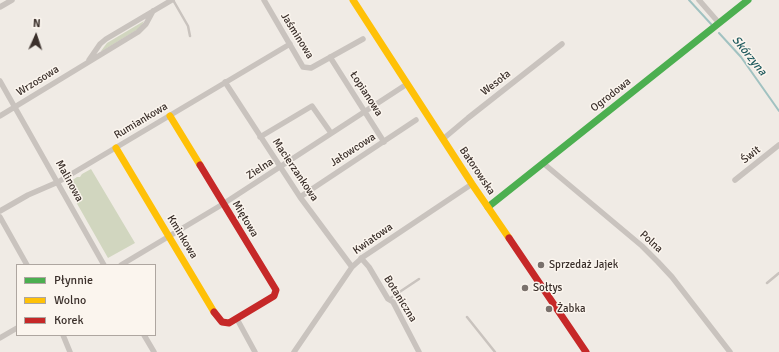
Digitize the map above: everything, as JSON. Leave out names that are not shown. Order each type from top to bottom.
[{"type":"street","points":[[0,7],[12,0]]},
{"type":"street","name":"Wrzosowa","points":[[87,62],[100,44],[172,0]]},
{"type":"street","name":"Jaśminowa","points":[[264,0],[303,67],[311,68],[363,39]]},
{"type":"street","name":"Batorowska","points":[[353,0],[472,184],[586,352]]},
{"type":"street","points":[[699,0],[719,23]]},
{"type":"street","name":"Ogrodowa","points":[[488,207],[748,0]]},
{"type":"street","name":"Wrzosowa","points":[[0,116],[138,32],[146,24],[153,11]]},
{"type":"street","name":"Rumiankowa","points":[[0,211],[28,195],[58,182],[290,44]]},
{"type":"street","name":"Wesoła","points":[[444,139],[468,118],[562,44]]},
{"type":"street","name":"Łopianowa","points":[[330,57],[384,142]]},
{"type":"street","name":"Malinowa","points":[[0,80],[103,264]]},
{"type":"street","name":"Macierzankowa","points":[[225,82],[280,168],[352,267]]},
{"type":"street","name":"Zielna","points":[[123,264],[169,238],[280,168],[407,84]]},
{"type":"street","points":[[260,137],[312,106],[331,133]]},
{"type":"street","name":"Miętowa","points":[[170,116],[276,290],[274,296],[237,319]]},
{"type":"street","name":"Jałowcowa","points":[[300,196],[416,120]]},
{"type":"street","name":"Świt","points":[[735,180],[779,145]]},
{"type":"street","name":"Kminkowa","points":[[116,148],[218,318],[226,323],[237,319]]},
{"type":"street","name":"Polna","points":[[543,163],[642,246],[658,262],[672,277],[730,352]]},
{"type":"street","name":"Kwiatowa","points":[[294,352],[352,267],[361,258],[472,184]]},
{"type":"street","points":[[0,217],[26,264]]},
{"type":"street","name":"Botaniczna","points":[[361,258],[369,267],[388,299],[393,302],[419,352]]},
{"type":"street","points":[[237,319],[254,352]]},
{"type":"street","points":[[0,338],[16,329]]},
{"type":"street","points":[[63,336],[70,352]]},
{"type":"street","points":[[145,336],[154,352]]},
{"type":"lane","points":[[172,0],[188,26],[190,36]]},
{"type":"lane","points":[[767,283],[779,273]]},
{"type":"lane","points":[[388,299],[419,279]]},
{"type":"lane","points":[[467,317],[494,352]]},
{"type":"green space","points":[[144,21],[140,28],[101,51],[107,43]]},
{"type":"green space","points":[[91,169],[135,243],[108,258],[67,186],[68,183]]},
{"type":"waterway","name":"Skórzyna","points":[[689,0],[711,24]]},
{"type":"waterway","name":"Skórzyna","points":[[719,33],[741,57],[779,111]]},
{"type":"traffic: fast","points":[[488,207],[748,0]]},
{"type":"traffic: slow","points":[[353,0],[472,184],[509,238]]},
{"type":"traffic: slow","points":[[170,116],[200,165]]},
{"type":"traffic: slow","points":[[116,148],[214,312]]},
{"type":"traffic: jam","points":[[200,165],[276,290],[274,296],[229,323],[222,322],[214,312]]},
{"type":"traffic: jam","points":[[509,238],[586,352]]},
{"type":"place","name":"Sprzedaż Jajek","points":[[541,265]]},
{"type":"place","name":"Sołtys","points":[[525,288]]},
{"type":"place","name":"Żabka","points":[[549,309]]}]
